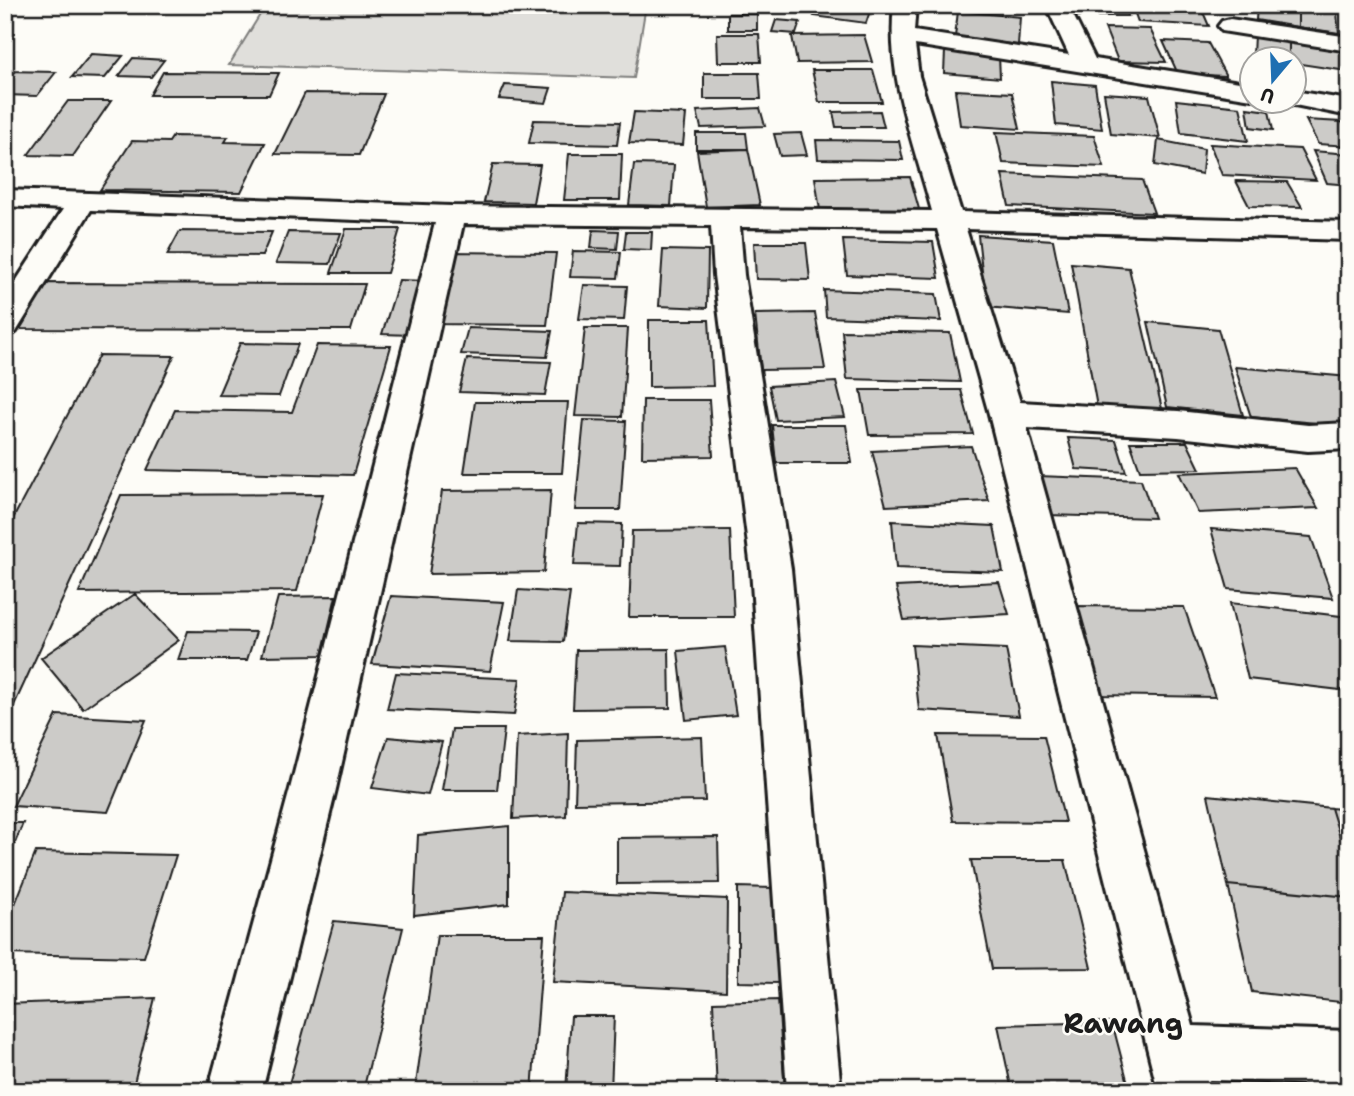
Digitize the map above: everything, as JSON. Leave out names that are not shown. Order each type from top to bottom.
[{"type":"street","points":[[1056,5],[1087,66]]},
{"type":"street","points":[[1216,5],[1241,46]]},
{"type":"street","points":[[1238,89],[1087,66],[903,21],[907,76],[1006,414],[1179,1071],[1349,1058]]},
{"type":"street","points":[[1230,26],[1349,44]]},
{"type":"street","points":[[1308,101],[1349,108]]},
{"type":"street","points":[[5,198],[451,215],[951,220],[1349,231]]},
{"type":"street","points":[[5,324],[82,201]]},
{"type":"street","points":[[235,1091],[371,553],[451,215]]},
{"type":"street","points":[[725,218],[729,275],[771,569],[814,1091]]},
{"type":"street","points":[[1006,414],[1178,424],[1308,439],[1349,436]]},
{"type":"shaded area","points":[[266,5],[646,5],[634,78],[229,65]]},
{"type":"building","points":[[818,5],[872,5],[866,23],[814,16]]},
{"type":"building","points":[[1071,5],[1122,5],[1128,16],[1076,16]]},
{"type":"building","points":[[1132,5],[1200,5],[1209,26],[1138,22]]},
{"type":"building","points":[[1257,5],[1298,7],[1298,27],[1256,20]]},
{"type":"building","points":[[1299,5],[1342,5],[1342,12]]},
{"type":"building","points":[[1298,7],[1337,13],[1339,33],[1298,27]]},
{"type":"building","points":[[958,11],[1020,17],[1018,45],[955,37]]},
{"type":"building","points":[[728,14],[757,14],[757,30],[728,30]]},
{"type":"building","points":[[776,20],[800,22],[796,34],[772,32]]},
{"type":"building","points":[[1105,28],[1150,29],[1166,62],[1118,61]]},
{"type":"building","points":[[717,34],[759,34],[761,62],[718,62]]},
{"type":"building","points":[[1254,34],[1289,39],[1289,46],[1253,46]]},
{"type":"building","points":[[864,35],[872,62],[797,63],[792,36]]},
{"type":"building","points":[[1289,39],[1346,49],[1347,71],[1308,65],[1308,46],[1289,46]]},
{"type":"building","points":[[1163,41],[1208,43],[1226,76],[1178,74]]},
{"type":"building","points":[[945,51],[999,56],[1000,78],[944,73]]},
{"type":"building","points":[[91,54],[123,56],[105,78],[72,77]]},
{"type":"building","points":[[133,58],[164,60],[151,77],[119,76]]},
{"type":"building","points":[[812,70],[873,70],[882,102],[819,102]]},
{"type":"building","points":[[5,71],[56,72],[37,96],[5,95]]},
{"type":"building","points":[[163,72],[279,73],[269,95],[150,95]]},
{"type":"building","points":[[704,73],[759,73],[761,99],[704,99]]},
{"type":"building","points":[[1051,81],[1095,85],[1102,129],[1056,125]]},
{"type":"building","points":[[505,85],[551,88],[546,103],[499,99]]},
{"type":"building","points":[[955,90],[1012,93],[1020,129],[960,125]]},
{"type":"building","points":[[305,93],[384,94],[359,155],[275,154]]},
{"type":"building","points":[[1104,93],[1149,96],[1160,138],[1111,134]]},
{"type":"building","points":[[1176,100],[1238,107],[1238,116],[1242,116],[1248,141],[1181,133]]},
{"type":"building","points":[[68,101],[111,101],[73,156],[28,155]]},
{"type":"building","points":[[760,108],[765,126],[701,128],[697,111]]},
{"type":"building","points":[[880,111],[884,127],[836,127],[833,112]]},
{"type":"building","points":[[634,112],[686,114],[683,145],[629,143]]},
{"type":"building","points":[[1248,116],[1270,116],[1273,130],[1250,127]]},
{"type":"building","points":[[534,120],[620,122],[617,145],[529,143]]},
{"type":"building","points":[[1306,120],[1342,122],[1349,134],[1349,146],[1318,144]]},
{"type":"building","points":[[996,132],[1094,136],[1104,167],[1003,163]]},
{"type":"building","points":[[696,133],[746,133],[748,149],[696,149]]},
{"type":"building","points":[[801,133],[807,155],[780,156],[774,134]]},
{"type":"building","points":[[173,136],[228,137],[225,142],[265,143],[241,192],[100,190],[132,141],[169,142]]},
{"type":"building","points":[[816,140],[899,141],[903,160],[818,159]]},
{"type":"building","points":[[1158,140],[1204,149],[1202,174],[1155,165]]},
{"type":"building","points":[[1210,144],[1300,149],[1316,180],[1222,175]]},
{"type":"building","points":[[748,149],[760,205],[706,207],[697,151]]},
{"type":"building","points":[[1313,151],[1349,154],[1349,185],[1327,183]]},
{"type":"building","points":[[569,154],[622,154],[620,200],[564,200]]},
{"type":"building","points":[[493,164],[540,165],[533,203],[484,202]]},
{"type":"building","points":[[634,164],[674,165],[671,206],[629,205]]},
{"type":"building","points":[[1002,174],[1142,180],[1154,213],[1009,206]]},
{"type":"building","points":[[910,177],[919,209],[820,210],[815,178]]},
{"type":"building","points":[[1236,181],[1287,182],[1302,207],[1249,206]]},
{"type":"building","points":[[346,229],[400,229],[387,273],[331,273]]},
{"type":"building","points":[[593,230],[619,231],[617,249],[591,248]]},
{"type":"building","points":[[180,231],[272,232],[262,256],[167,255]]},
{"type":"building","points":[[288,232],[341,233],[330,264],[276,263]]},
{"type":"building","points":[[626,232],[652,232],[651,250],[624,249]]},
{"type":"building","points":[[978,235],[1053,240],[1068,314],[986,307]]},
{"type":"building","points":[[843,240],[933,242],[939,278],[847,275]]},
{"type":"building","points":[[754,243],[806,243],[810,280],[756,279]]},
{"type":"building","points":[[663,250],[708,251],[707,308],[659,306]]},
{"type":"building","points":[[573,251],[621,252],[618,278],[570,277]]},
{"type":"building","points":[[445,252],[556,253],[547,325],[428,324]]},
{"type":"building","points":[[1071,263],[1129,268],[1163,413],[1097,407]]},
{"type":"building","points":[[399,280],[427,281],[412,335],[382,334]]},
{"type":"building","points":[[37,283],[365,284],[351,330],[9,329]]},
{"type":"building","points":[[584,285],[627,286],[624,320],[579,319]]},
{"type":"building","points":[[824,290],[936,294],[941,321],[826,317]]},
{"type":"building","points":[[815,313],[825,369],[761,370],[755,314]]},
{"type":"building","points":[[649,320],[709,320],[713,386],[649,387]]},
{"type":"building","points":[[1148,322],[1218,329],[1243,415],[1167,407]]},
{"type":"building","points":[[468,328],[552,331],[547,357],[461,354]]},
{"type":"building","points":[[585,328],[628,328],[622,417],[575,416]]},
{"type":"building","points":[[842,331],[950,333],[960,382],[847,379]]},
{"type":"building","points":[[240,343],[298,344],[279,396],[218,395]]},
{"type":"building","points":[[317,345],[391,346],[353,475],[147,470],[175,410],[292,412]]},
{"type":"building","points":[[99,355],[174,356],[5,725],[5,534]]},
{"type":"building","points":[[467,359],[551,362],[545,395],[459,392]]},
{"type":"building","points":[[1235,367],[1349,377],[1349,426],[1251,417]]},
{"type":"building","points":[[836,382],[845,417],[776,420],[769,386]]},
{"type":"building","points":[[861,390],[961,390],[973,434],[869,435]]},
{"type":"building","points":[[643,400],[709,400],[713,456],[642,457]]},
{"type":"building","points":[[475,402],[568,402],[562,473],[464,473]]},
{"type":"building","points":[[584,420],[626,421],[620,510],[575,510]]},
{"type":"building","points":[[772,425],[846,425],[852,463],[776,463]]},
{"type":"building","points":[[1068,438],[1116,440],[1126,472],[1076,469]]},
{"type":"building","points":[[1130,442],[1187,442],[1200,469],[1140,470]]},
{"type":"building","points":[[971,446],[989,501],[886,506],[872,451]]},
{"type":"building","points":[[1295,468],[1318,508],[1198,513],[1179,473]]},
{"type":"building","points":[[1038,476],[1141,480],[1154,518],[1047,515]]},
{"type":"building","points":[[551,490],[544,572],[429,574],[442,491]]},
{"type":"building","points":[[323,494],[297,591],[79,593],[121,495]]},
{"type":"building","points":[[892,521],[994,526],[1003,572],[896,568]]},
{"type":"building","points":[[578,523],[622,524],[620,566],[574,565]]},
{"type":"building","points":[[1211,529],[1311,537],[1333,598],[1228,589]]},
{"type":"building","points":[[730,530],[734,617],[629,617],[632,531]]},
{"type":"building","points":[[999,582],[1009,614],[904,620],[896,587]]},
{"type":"building","points":[[518,590],[570,593],[563,642],[510,641]]},
{"type":"building","points":[[135,594],[179,640],[83,709],[41,658]]},
{"type":"building","points":[[336,596],[322,655],[262,656],[278,597]]},
{"type":"building","points":[[391,596],[504,602],[490,671],[372,664]]},
{"type":"building","points":[[1230,603],[1349,617],[1349,691],[1248,679]]},
{"type":"building","points":[[1074,606],[1184,607],[1215,697],[1098,695]]},
{"type":"building","points":[[188,631],[256,632],[247,660],[178,660]]},
{"type":"building","points":[[912,645],[1006,649],[1019,716],[919,710]]},
{"type":"building","points":[[725,647],[736,715],[686,720],[678,651]]},
{"type":"building","points":[[669,649],[670,708],[573,709],[576,650]]},
{"type":"building","points":[[396,673],[520,679],[514,715],[387,709]]},
{"type":"building","points":[[57,715],[146,720],[108,812],[13,806]]},
{"type":"building","points":[[452,729],[504,729],[497,790],[442,790]]},
{"type":"building","points":[[568,733],[566,816],[513,819],[517,736]]},
{"type":"building","points":[[938,735],[1044,736],[1065,822],[953,821]]},
{"type":"building","points":[[388,737],[442,742],[428,795],[372,788]]},
{"type":"building","points":[[702,737],[705,801],[575,803],[577,740]]},
{"type":"building","points":[[1208,795],[1331,808],[1349,867],[1349,897],[1228,885]]},
{"type":"building","points":[[1331,808],[1349,810],[1349,867]]},
{"type":"building","points":[[5,823],[23,823],[5,868]]},
{"type":"building","points":[[509,826],[509,904],[414,915],[418,835]]},
{"type":"building","points":[[718,837],[719,883],[617,884],[617,838]]},
{"type":"building","points":[[36,852],[176,855],[144,957],[5,954],[5,929]]},
{"type":"building","points":[[971,860],[1065,860],[1091,968],[992,969]]},
{"type":"building","points":[[1228,885],[1349,897],[1349,1003],[1252,992]]},
{"type":"building","points":[[738,887],[774,888],[778,983],[738,982]]},
{"type":"building","points":[[562,892],[727,899],[726,991],[553,982]]},
{"type":"building","points":[[334,921],[403,928],[363,1091],[287,1091]]},
{"type":"building","points":[[437,935],[544,935],[532,1091],[415,1091]]},
{"type":"building","points":[[155,998],[132,1091],[5,1091],[5,1004]]},
{"type":"building","points":[[778,1000],[785,1091],[717,1091],[713,1002]]},
{"type":"building","points":[[571,1016],[614,1016],[611,1091],[566,1091]]},
{"type":"building","points":[[1112,1022],[1130,1091],[1012,1091],[998,1025]]},
{"type":"district","name":"Rawang","points":[[1123,1023]]}]
